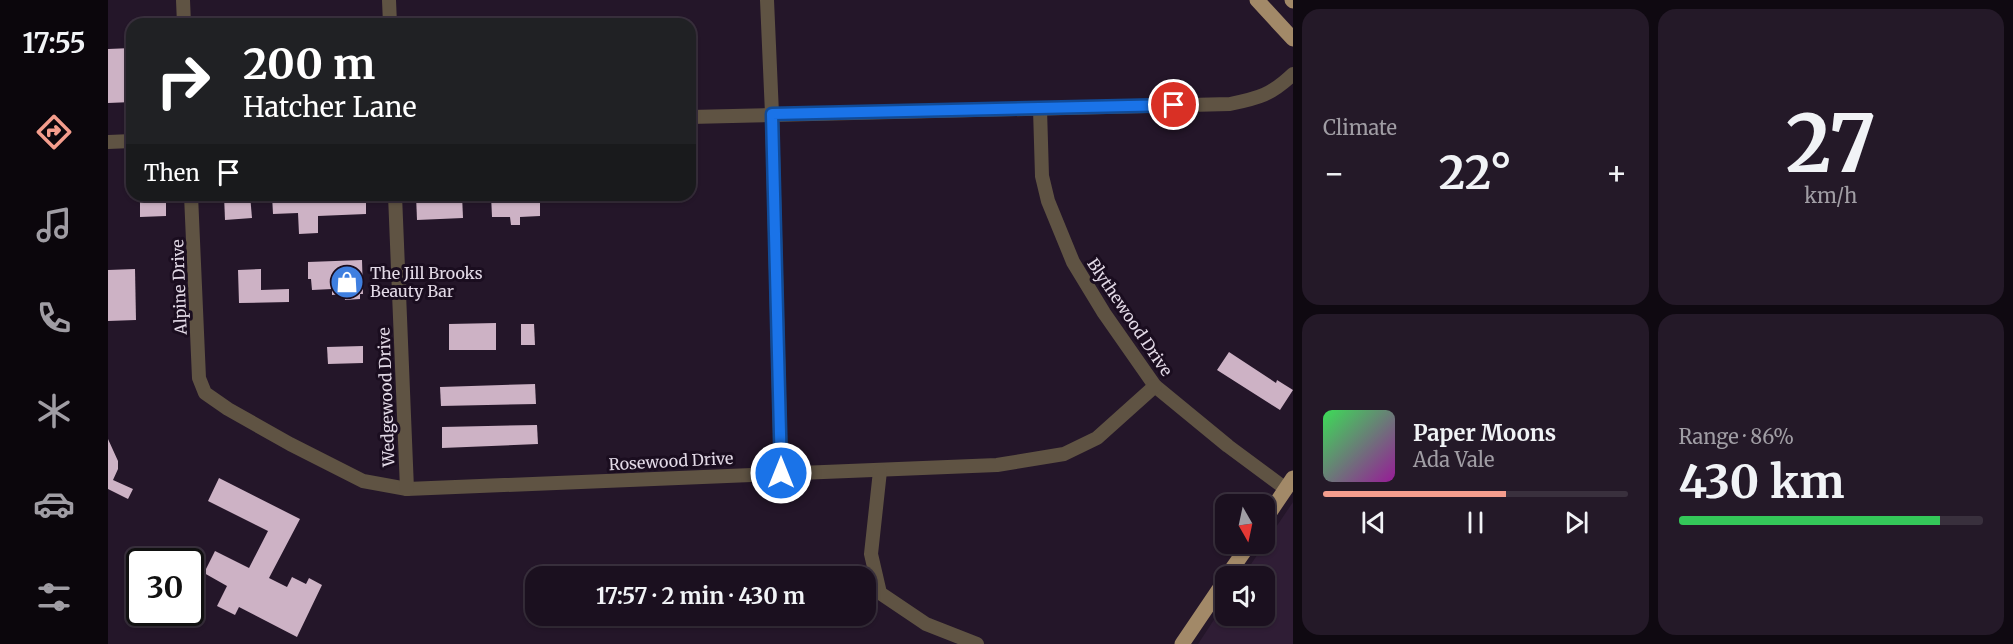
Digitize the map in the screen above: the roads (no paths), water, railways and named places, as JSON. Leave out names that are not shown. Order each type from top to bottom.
[{"type":"main road","points":[[1257,0],[1293,39]]},
{"type":"main road","points":[[1275,505],[1289,484]]},
{"type":"main road","points":[[1182,644],[1215,594]]},
{"type":"street","points":[[183,0],[184,18]]},
{"type":"street","points":[[389,0],[390,18]]},
{"type":"street","points":[[767,0],[781,473]]},
{"type":"street","points":[[696,117],[1230,104],[1268,94],[1293,74]]},
{"type":"street","name":"Blythewood Drive","points":[[1040,109],[1042,176],[1048,201],[1073,262],[1104,313],[1155,386],[1228,446],[1289,484]]},
{"type":"street","points":[[108,142],[126,141]]},
{"type":"street","name":"Alpine Drive","points":[[191,201],[199,378]]},
{"type":"street","name":"Wedgewood Drive","points":[[395,201],[407,489]]},
{"type":"street","name":"Rosewood Drive","points":[[199,378],[205,393],[228,409],[290,444],[363,481],[407,489],[997,465],[1064,454],[1097,438],[1155,386]]},
{"type":"street","points":[[880,471],[872,554],[880,593],[926,624],[977,644]]},
{"type":"place","name":"The Jill Brooks Beauty Bar","points":[[347,282]]}]
